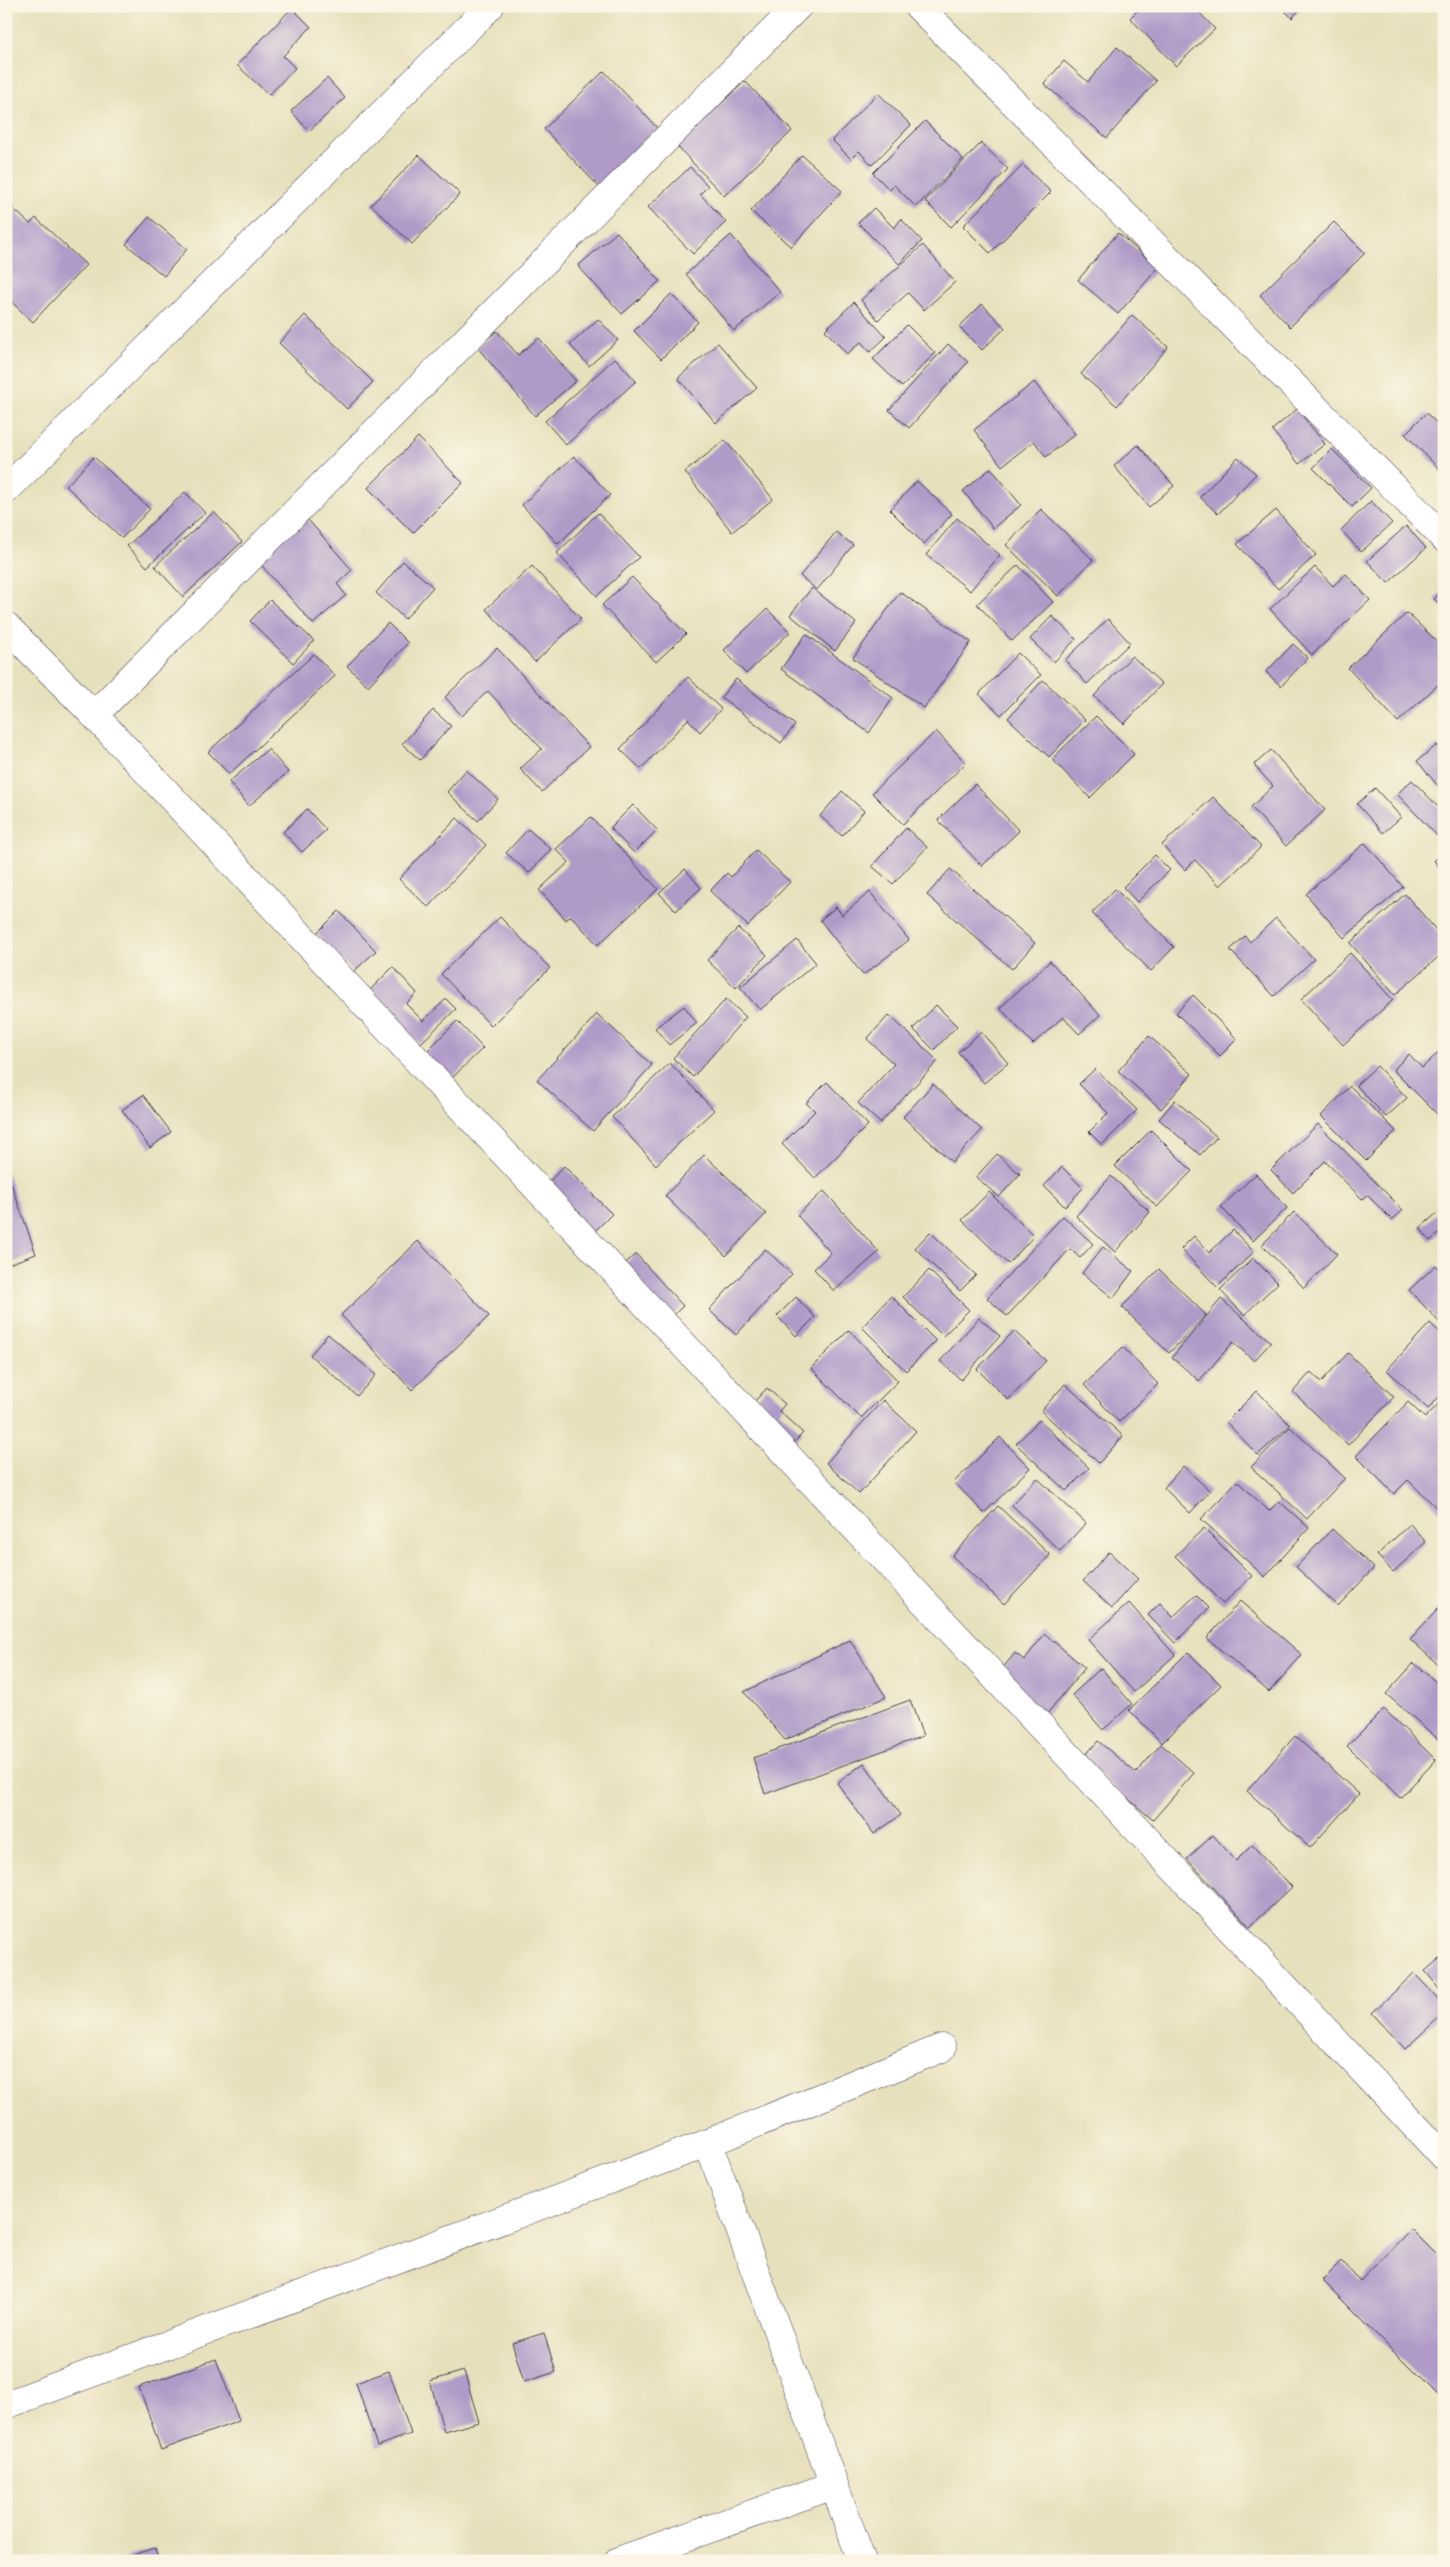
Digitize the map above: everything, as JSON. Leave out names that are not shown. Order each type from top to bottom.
[{"type":"street","points":[[6,490],[490,6]]},
{"type":"street","points":[[94,715],[798,6]]},
{"type":"street","points":[[918,6],[1444,538]]},
{"type":"street","points":[[6,626],[94,715],[1444,2157]]},
{"type":"street","points":[[6,2405],[708,2143],[942,2048]]},
{"type":"street","points":[[708,2143],[862,2561]]},
{"type":"street","points":[[618,2561],[834,2485]]},
{"type":"building","points":[[1142,6],[1193,6],[1215,29],[1176,66],[1130,18]]},
{"type":"building","points":[[1280,6],[1303,6],[1292,18]]},
{"type":"building","points":[[292,8],[311,27],[283,56],[295,68],[269,95],[237,65]]},
{"type":"building","points":[[1117,47],[1156,81],[1107,138],[1044,84],[1064,61],[1088,82]]},
{"type":"building","points":[[604,71],[663,134],[603,191],[544,129]]},
{"type":"building","points":[[327,78],[345,98],[309,131],[291,111]]},
{"type":"building","points":[[745,81],[792,131],[724,196],[677,146]]},
{"type":"building","points":[[878,93],[911,125],[872,165],[859,151],[851,159],[832,140]]},
{"type":"building","points":[[925,121],[963,159],[916,207],[894,185],[890,190],[873,173]]},
{"type":"building","points":[[981,143],[1008,169],[951,227],[925,201]]},
{"type":"building","points":[[419,155],[460,194],[412,244],[371,205]]},
{"type":"building","points":[[802,155],[842,191],[791,247],[751,211]]},
{"type":"building","points":[[1023,165],[1051,192],[990,253],[963,226]]},
{"type":"building","points":[[690,167],[708,186],[700,194],[726,222],[693,254],[648,207]]},
{"type":"building","points":[[6,202],[30,224],[36,218],[86,265],[33,322],[6,297]]},
{"type":"building","points":[[874,208],[894,228],[901,219],[922,241],[899,264],[858,223]]},
{"type":"building","points":[[149,217],[187,249],[164,276],[126,244]]},
{"type":"building","points":[[1334,222],[1365,253],[1290,327],[1260,295]]},
{"type":"building","points":[[617,232],[660,281],[622,314],[578,266]]},
{"type":"building","points":[[1118,233],[1158,268],[1118,314],[1078,280]]},
{"type":"building","points":[[731,235],[780,292],[734,331],[686,274]]},
{"type":"building","points":[[923,245],[955,282],[924,310],[908,293],[878,320],[861,300]]},
{"type":"building","points":[[671,294],[698,322],[661,359],[634,331]]},
{"type":"building","points":[[854,302],[886,337],[870,352],[861,342],[847,354],[825,330]]},
{"type":"building","points":[[982,304],[1005,328],[982,350],[959,327]]},
{"type":"building","points":[[305,315],[373,382],[347,409],[279,343]]},
{"type":"building","points":[[1132,315],[1168,347],[1117,406],[1081,374]]},
{"type":"building","points":[[598,319],[618,340],[589,366],[570,345]]},
{"type":"building","points":[[907,325],[935,353],[902,387],[873,359]]},
{"type":"building","points":[[497,331],[518,355],[539,338],[576,381],[535,416],[477,347]]},
{"type":"building","points":[[718,343],[757,388],[716,423],[678,378]]},
{"type":"building","points":[[948,344],[968,362],[909,428],[889,410]]},
{"type":"building","points":[[615,358],[636,381],[566,445],[545,421]]},
{"type":"building","points":[[1034,382],[1075,434],[1046,457],[1034,441],[1002,466],[974,430]]},
{"type":"building","points":[[1297,409],[1325,444],[1299,464],[1272,430]]},
{"type":"building","points":[[1426,413],[1444,430],[1444,474],[1405,434]]},
{"type":"building","points":[[418,437],[463,483],[413,533],[368,488]]},
{"type":"building","points":[[725,440],[773,499],[732,532],[685,472]]},
{"type":"building","points":[[1138,445],[1174,486],[1149,507],[1114,466]]},
{"type":"building","points":[[1332,449],[1371,488],[1352,507],[1313,468]]},
{"type":"building","points":[[574,456],[610,495],[558,544],[522,505]]},
{"type":"building","points":[[94,457],[150,509],[122,538],[66,486]]},
{"type":"building","points":[[1238,457],[1256,474],[1218,514],[1200,497]]},
{"type":"building","points":[[991,468],[1021,505],[993,528],[963,491]]},
{"type":"building","points":[[917,481],[952,514],[924,544],[890,510]]},
{"type":"building","points":[[185,492],[205,513],[147,567],[127,546]]},
{"type":"building","points":[[1371,501],[1392,523],[1361,552],[1341,530]]},
{"type":"building","points":[[1041,509],[1093,560],[1058,596],[1006,545]]},
{"type":"building","points":[[1276,510],[1316,555],[1278,589],[1237,544]]},
{"type":"building","points":[[214,512],[242,542],[183,597],[155,566]]},
{"type":"building","points":[[598,513],[639,557],[597,596],[557,553]]},
{"type":"building","points":[[304,515],[352,570],[337,584],[346,595],[313,624],[255,558]]},
{"type":"building","points":[[957,518],[1000,555],[970,591],[926,555]]},
{"type":"building","points":[[1406,526],[1426,548],[1388,583],[1367,561]]},
{"type":"building","points":[[836,532],[853,545],[817,590],[800,576]]},
{"type":"building","points":[[403,561],[433,587],[405,619],[376,593]]},
{"type":"building","points":[[1018,565],[1053,602],[1012,641],[977,604]]},
{"type":"building","points":[[532,566],[581,619],[535,662],[486,609]]},
{"type":"building","points":[[1315,567],[1333,586],[1346,574],[1370,600],[1312,655],[1270,609]]},
{"type":"building","points":[[632,577],[686,634],[656,662],[602,605]]},
{"type":"building","points":[[812,588],[856,623],[835,651],[790,615]]},
{"type":"building","points":[[1444,589],[1444,608],[1434,599]]},
{"type":"building","points":[[900,592],[971,642],[924,708],[853,658]]},
{"type":"building","points":[[270,600],[314,641],[293,663],[250,621]]},
{"type":"building","points":[[767,609],[790,632],[746,674],[724,650]]},
{"type":"building","points":[[1407,613],[1444,648],[1444,679],[1398,722],[1348,668]]},
{"type":"building","points":[[1052,616],[1076,639],[1054,662],[1030,639]]},
{"type":"building","points":[[1108,619],[1130,643],[1087,684],[1065,660]]},
{"type":"building","points":[[388,623],[408,643],[368,686],[347,666]]},
{"type":"building","points":[[806,634],[893,698],[869,733],[781,669]]},
{"type":"building","points":[[1293,644],[1308,658],[1281,686],[1266,672]]},
{"type":"building","points":[[497,648],[589,747],[542,792],[520,769],[542,749],[488,691],[462,716],[445,697]]},
{"type":"building","points":[[1018,653],[1041,675],[1001,715],[979,694]]},
{"type":"building","points":[[314,654],[335,676],[229,774],[208,752]]},
{"type":"building","points":[[1132,656],[1162,684],[1124,724],[1094,696]]},
{"type":"building","points":[[688,677],[721,709],[700,732],[688,719],[641,769],[620,749]]},
{"type":"building","points":[[736,679],[795,725],[781,743],[721,697]]},
{"type":"building","points":[[1043,680],[1085,720],[1049,757],[1008,718]]},
{"type":"building","points":[[433,710],[451,726],[420,760],[402,744]]},
{"type":"building","points":[[1096,716],[1134,754],[1090,798],[1052,759]]},
{"type":"building","points":[[936,731],[966,763],[903,824],[872,793]]},
{"type":"building","points":[[1437,745],[1444,752],[1444,781],[1438,786],[1417,761]]},
{"type":"building","points":[[268,749],[288,772],[249,806],[229,782]]},
{"type":"building","points":[[1271,750],[1325,810],[1286,846],[1251,807],[1273,786],[1254,765]]},
{"type":"building","points":[[466,770],[498,799],[478,821],[447,792]]},
{"type":"building","points":[[1412,780],[1444,813],[1444,837],[1441,840],[1397,794]]},
{"type":"building","points":[[975,784],[1019,831],[982,866],[938,820]]},
{"type":"building","points":[[1375,788],[1401,817],[1383,833],[1357,804]]},
{"type":"building","points":[[842,791],[864,811],[842,836],[820,816]]},
{"type":"building","points":[[1213,797],[1261,847],[1220,886],[1195,860],[1185,870],[1162,845]]},
{"type":"building","points":[[633,805],[657,830],[634,853],[610,828]]},
{"type":"building","points":[[307,809],[326,830],[302,852],[283,832]]},
{"type":"building","points":[[591,817],[658,889],[598,945],[571,916],[566,920],[539,890],[569,862],[556,849]]},
{"type":"building","points":[[457,818],[486,845],[428,907],[399,879]]},
{"type":"building","points":[[906,828],[927,847],[893,884],[872,866]]},
{"type":"building","points":[[528,829],[551,849],[529,873],[506,853]]},
{"type":"building","points":[[1365,843],[1403,887],[1344,938],[1306,894]]},
{"type":"building","points":[[756,850],[790,882],[748,926],[710,891],[727,873],[731,877]]},
{"type":"building","points":[[1444,851],[1444,871],[1434,861]]},
{"type":"building","points":[[1155,855],[1170,870],[1137,902],[1123,887]]},
{"type":"building","points":[[685,869],[701,888],[676,911],[659,893]]},
{"type":"building","points":[[950,869],[1035,943],[1012,969],[927,895]]},
{"type":"building","points":[[1115,889],[1174,947],[1151,971],[1092,913]]},
{"type":"building","points":[[870,892],[909,940],[863,975],[820,920],[836,907],[842,915]]},
{"type":"building","points":[[1405,894],[1444,939],[1444,952],[1395,995],[1350,943]]},
{"type":"building","points":[[339,911],[376,951],[353,972],[317,933]]},
{"type":"building","points":[[500,917],[550,968],[491,1026],[441,974]]},
{"type":"building","points":[[1276,918],[1314,959],[1274,996],[1230,950],[1245,936],[1250,942]]},
{"type":"building","points":[[738,928],[767,955],[736,988],[707,960]]},
{"type":"building","points":[[797,940],[816,963],[760,1010],[740,987]]},
{"type":"building","points":[[1350,953],[1393,1000],[1343,1045],[1301,999]]},
{"type":"building","points":[[1050,961],[1100,1015],[1079,1034],[1063,1017],[1033,1044],[1000,1008]]},
{"type":"building","points":[[393,967],[417,993],[406,1004],[423,1021],[446,999],[456,1009],[420,1044],[369,991]]},
{"type":"building","points":[[1193,995],[1237,1039],[1220,1056],[1176,1013]]},
{"type":"building","points":[[726,999],[746,1017],[693,1077],[673,1058]]},
{"type":"building","points":[[936,1005],[957,1026],[934,1050],[913,1029]]},
{"type":"building","points":[[684,1006],[697,1023],[669,1045],[655,1028]]},
{"type":"building","points":[[597,1014],[652,1065],[593,1131],[537,1080]]},
{"type":"building","points":[[889,1015],[938,1061],[880,1123],[858,1103],[894,1064],[867,1039]]},
{"type":"building","points":[[457,1021],[483,1048],[450,1080],[424,1054]]},
{"type":"building","points":[[981,1032],[1008,1063],[984,1083],[958,1052]]},
{"type":"building","points":[[1149,1036],[1192,1074],[1161,1109],[1118,1071]]},
{"type":"building","points":[[1444,1047],[1443,1120],[1393,1070],[1409,1054],[1422,1068]]},
{"type":"building","points":[[670,1063],[714,1110],[656,1165],[612,1117]]},
{"type":"building","points":[[1377,1066],[1407,1098],[1386,1117],[1356,1085]]},
{"type":"building","points":[[1095,1069],[1137,1110],[1102,1145],[1089,1132],[1108,1113],[1079,1084]]},
{"type":"building","points":[[827,1082],[868,1125],[815,1178],[782,1144],[815,1111],[806,1103]]},
{"type":"building","points":[[933,1084],[982,1130],[952,1162],[903,1117]]},
{"type":"building","points":[[1350,1086],[1396,1131],[1366,1161],[1321,1116]]},
{"type":"building","points":[[143,1095],[171,1132],[150,1148],[122,1110]]},
{"type":"building","points":[[1175,1100],[1217,1137],[1200,1155],[1159,1119]]},
{"type":"building","points":[[1318,1124],[1403,1210],[1392,1220],[1367,1195],[1362,1199],[1325,1161],[1293,1193],[1271,1170]]},
{"type":"building","points":[[1151,1130],[1192,1171],[1157,1207],[1115,1166]]},
{"type":"building","points":[[997,1154],[1020,1174],[999,1197],[976,1177]]},
{"type":"building","points":[[704,1155],[766,1214],[726,1256],[665,1196]]},
{"type":"building","points":[[564,1166],[612,1214],[591,1235],[544,1187]]},
{"type":"building","points":[[1062,1167],[1083,1188],[1065,1207],[1044,1186]]},
{"type":"building","points":[[6,1169],[36,1254],[6,1265]]},
{"type":"building","points":[[1256,1174],[1287,1208],[1253,1241],[1221,1207]]},
{"type":"building","points":[[1111,1176],[1150,1212],[1115,1252],[1076,1216]]},
{"type":"building","points":[[824,1191],[879,1252],[834,1291],[814,1269],[831,1253],[797,1215]]},
{"type":"building","points":[[989,1192],[1034,1236],[1008,1264],[962,1220]]},
{"type":"building","points":[[1444,1207],[1444,1230],[1430,1241],[1420,1228]]},
{"type":"building","points":[[1294,1212],[1337,1254],[1304,1288],[1262,1245]]},
{"type":"building","points":[[1063,1216],[1093,1244],[1080,1258],[1070,1249],[1007,1316],[987,1298]]},
{"type":"building","points":[[1233,1230],[1254,1252],[1217,1287],[1181,1249],[1194,1236],[1209,1253]]},
{"type":"building","points":[[930,1232],[976,1275],[960,1291],[915,1248]]},
{"type":"building","points":[[418,1241],[489,1316],[412,1390],[341,1315]]},
{"type":"building","points":[[1103,1247],[1133,1271],[1113,1298],[1082,1273]]},
{"type":"building","points":[[765,1249],[792,1274],[736,1335],[709,1310]]},
{"type":"building","points":[[636,1254],[683,1306],[660,1328],[612,1275]]},
{"type":"building","points":[[1253,1258],[1278,1283],[1244,1315],[1220,1290]]},
{"type":"building","points":[[1436,1265],[1444,1274],[1444,1327],[1409,1290]]},
{"type":"building","points":[[1159,1269],[1206,1315],[1169,1353],[1122,1307]]},
{"type":"building","points":[[929,1270],[969,1310],[943,1336],[903,1297]]},
{"type":"building","points":[[891,1296],[936,1341],[906,1371],[862,1327]]},
{"type":"building","points":[[796,1297],[815,1317],[796,1336],[777,1316]]},
{"type":"building","points":[[1221,1299],[1271,1342],[1254,1361],[1233,1342],[1199,1381],[1172,1357]]},
{"type":"building","points":[[979,1318],[1000,1336],[961,1380],[940,1361]]},
{"type":"building","points":[[1430,1323],[1444,1336],[1444,1392],[1428,1409],[1387,1370]]},
{"type":"building","points":[[849,1330],[898,1381],[861,1418],[811,1368]]},
{"type":"building","points":[[1014,1331],[1046,1361],[1008,1400],[977,1369]]},
{"type":"building","points":[[328,1334],[376,1375],[357,1396],[310,1355]]},
{"type":"building","points":[[1123,1347],[1158,1384],[1119,1422],[1084,1385]]},
{"type":"building","points":[[1348,1353],[1394,1397],[1348,1445],[1293,1392],[1311,1372],[1321,1382]]},
{"type":"building","points":[[1065,1384],[1123,1436],[1099,1463],[1041,1411]]},
{"type":"building","points":[[767,1388],[785,1404],[779,1411],[803,1433],[780,1457],[738,1419]]},
{"type":"building","points":[[1257,1391],[1290,1425],[1258,1455],[1226,1422]]},
{"type":"building","points":[[1444,1398],[1444,1515],[1408,1480],[1394,1494],[1356,1456],[1408,1402],[1425,1418]]},
{"type":"building","points":[[883,1400],[916,1431],[859,1494],[826,1463]]},
{"type":"building","points":[[1039,1420],[1089,1468],[1066,1491],[1016,1444]]},
{"type":"building","points":[[1290,1427],[1345,1478],[1307,1519],[1251,1467]]},
{"type":"building","points":[[1000,1437],[1030,1468],[984,1513],[954,1482]]},
{"type":"building","points":[[1183,1466],[1210,1491],[1190,1513],[1164,1488]]},
{"type":"building","points":[[1037,1478],[1086,1523],[1060,1551],[1012,1505]]},
{"type":"building","points":[[1237,1481],[1269,1511],[1279,1501],[1309,1528],[1265,1577],[1201,1519]]},
{"type":"building","points":[[998,1506],[1050,1555],[1004,1604],[952,1556]]},
{"type":"building","points":[[1410,1524],[1426,1542],[1393,1572],[1377,1555]]},
{"type":"building","points":[[1204,1528],[1252,1576],[1223,1604],[1175,1556]]},
{"type":"building","points":[[1332,1529],[1374,1568],[1338,1606],[1296,1567]]},
{"type":"building","points":[[1109,1552],[1138,1579],[1112,1608],[1083,1581]]},
{"type":"building","points":[[1196,1595],[1209,1608],[1175,1643],[1148,1615],[1160,1603],[1173,1617]]},
{"type":"building","points":[[1240,1601],[1302,1655],[1269,1692],[1207,1638]]},
{"type":"building","points":[[1129,1603],[1175,1655],[1134,1692],[1088,1640]]},
{"type":"building","points":[[1441,1606],[1444,1608],[1444,1670],[1410,1639]]},
{"type":"building","points":[[1045,1634],[1085,1668],[1045,1716],[996,1676],[1015,1653],[1024,1660]]},
{"type":"building","points":[[850,1640],[886,1697],[785,1740],[744,1692]]},
{"type":"building","points":[[1188,1652],[1221,1685],[1162,1743],[1129,1710]]},
{"type":"building","points":[[1414,1663],[1444,1689],[1444,1744],[1386,1694]]},
{"type":"building","points":[[1101,1668],[1132,1704],[1103,1730],[1072,1695]]},
{"type":"building","points":[[910,1700],[923,1736],[765,1794],[753,1758]]},
{"type":"building","points":[[1384,1709],[1436,1760],[1400,1798],[1347,1746]]},
{"type":"building","points":[[1295,1736],[1359,1794],[1310,1848],[1247,1791]]},
{"type":"building","points":[[1098,1741],[1136,1773],[1161,1744],[1194,1773],[1153,1820],[1082,1759]]},
{"type":"building","points":[[864,1763],[901,1815],[874,1834],[837,1783]]},
{"type":"building","points":[[1213,1835],[1236,1861],[1252,1845],[1292,1887],[1250,1927],[1187,1859]]},
{"type":"building","points":[[1444,1955],[1444,1994],[1425,1971]]},
{"type":"building","points":[[1414,1973],[1444,2005],[1444,2013],[1405,2049],[1372,2013]]},
{"type":"building","points":[[1411,2229],[1444,2262],[1444,2394],[1440,2398],[1322,2280],[1341,2261],[1360,2281]]},
{"type":"building","points":[[544,2333],[556,2372],[524,2382],[512,2343]]},
{"type":"building","points":[[216,2359],[239,2421],[161,2450],[139,2387]]},
{"type":"building","points":[[389,2371],[411,2434],[377,2446],[356,2383]]},
{"type":"building","points":[[464,2371],[479,2422],[444,2432],[430,2381]]},
{"type":"building","points":[[155,2548],[159,2561],[117,2561],[117,2560]]}]
